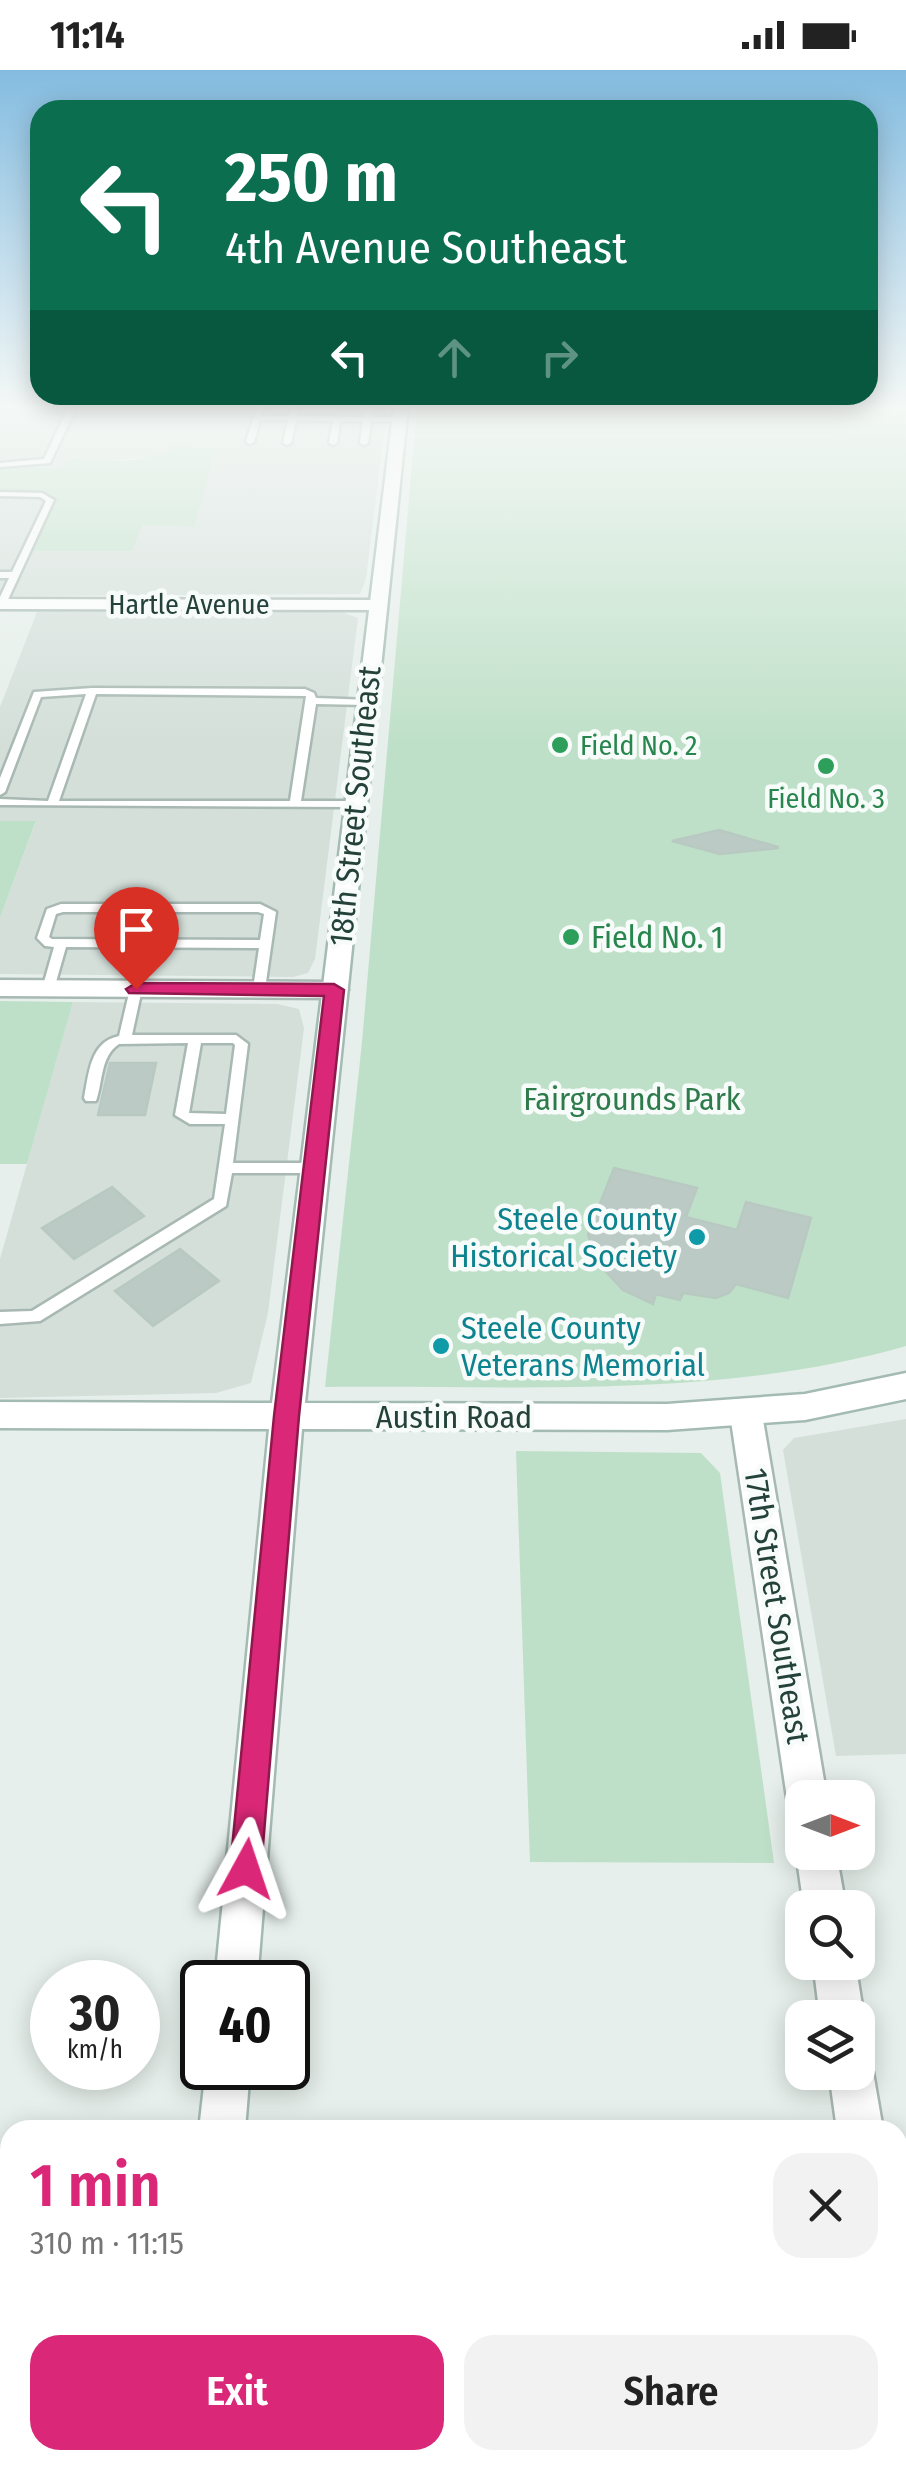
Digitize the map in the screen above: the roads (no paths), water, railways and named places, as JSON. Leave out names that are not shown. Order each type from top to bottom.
[{"type":"street","name":"18th Street Southeast","points":[[238,1960],[286,1416],[388,518]]},
{"type":"street","name":"Hartle Avenue","points":[[0,604],[378,604]]},
{"type":"street","points":[[0,988],[334,990]]},
{"type":"street","name":"Austin Road","points":[[0,1415],[746,1414],[805,1408],[906,1386]]},
{"type":"street","name":"17th Street Southeast","points":[[746,1414],[804,1780]]},
{"type":"street","points":[[223,2120],[226,2090]]},
{"type":"street","points":[[854,2090],[858,2120]]},
{"type":"lane","points":[[0,604],[41,518]]},
{"type":"lane","points":[[0,574],[14,574]]},
{"type":"lane","points":[[52,804],[92,691]]},
{"type":"lane","points":[[0,792],[38,694],[305,692],[311,695],[311,701],[295,804]]},
{"type":"lane","points":[[311,701],[367,702]]},
{"type":"lane","points":[[0,802],[355,804]]},
{"type":"lane","points":[[259,990],[266,944],[270,912],[260,908],[61,908],[51,912],[43,938],[61,943],[266,944]]},
{"type":"lane","points":[[48,988],[61,943]]},
{"type":"lane","points":[[125,1039],[136,989]]},
{"type":"lane","points":[[195,1038],[182,1114],[190,1119],[232,1119]]},
{"type":"lane","points":[[0,1318],[36,1318],[220,1202],[242,1044],[236,1039],[111,1039],[103,1046],[91,1098]]},
{"type":"lane","points":[[226,1168],[314,1168]]},
{"type":"place","name":"Field No. 2","points":[[560,745]]},
{"type":"place","name":"Field No. 3","points":[[826,766]]},
{"type":"place","name":"Field No. 1","points":[[571,937]]},
{"type":"place","name":"Steele County Historical Society","points":[[697,1237]]},
{"type":"place","name":"Steele County Veterans Memorial","points":[[441,1346]]},
{"type":"park label","name":"Fairgrounds Park","points":[[632,1099]]}]
